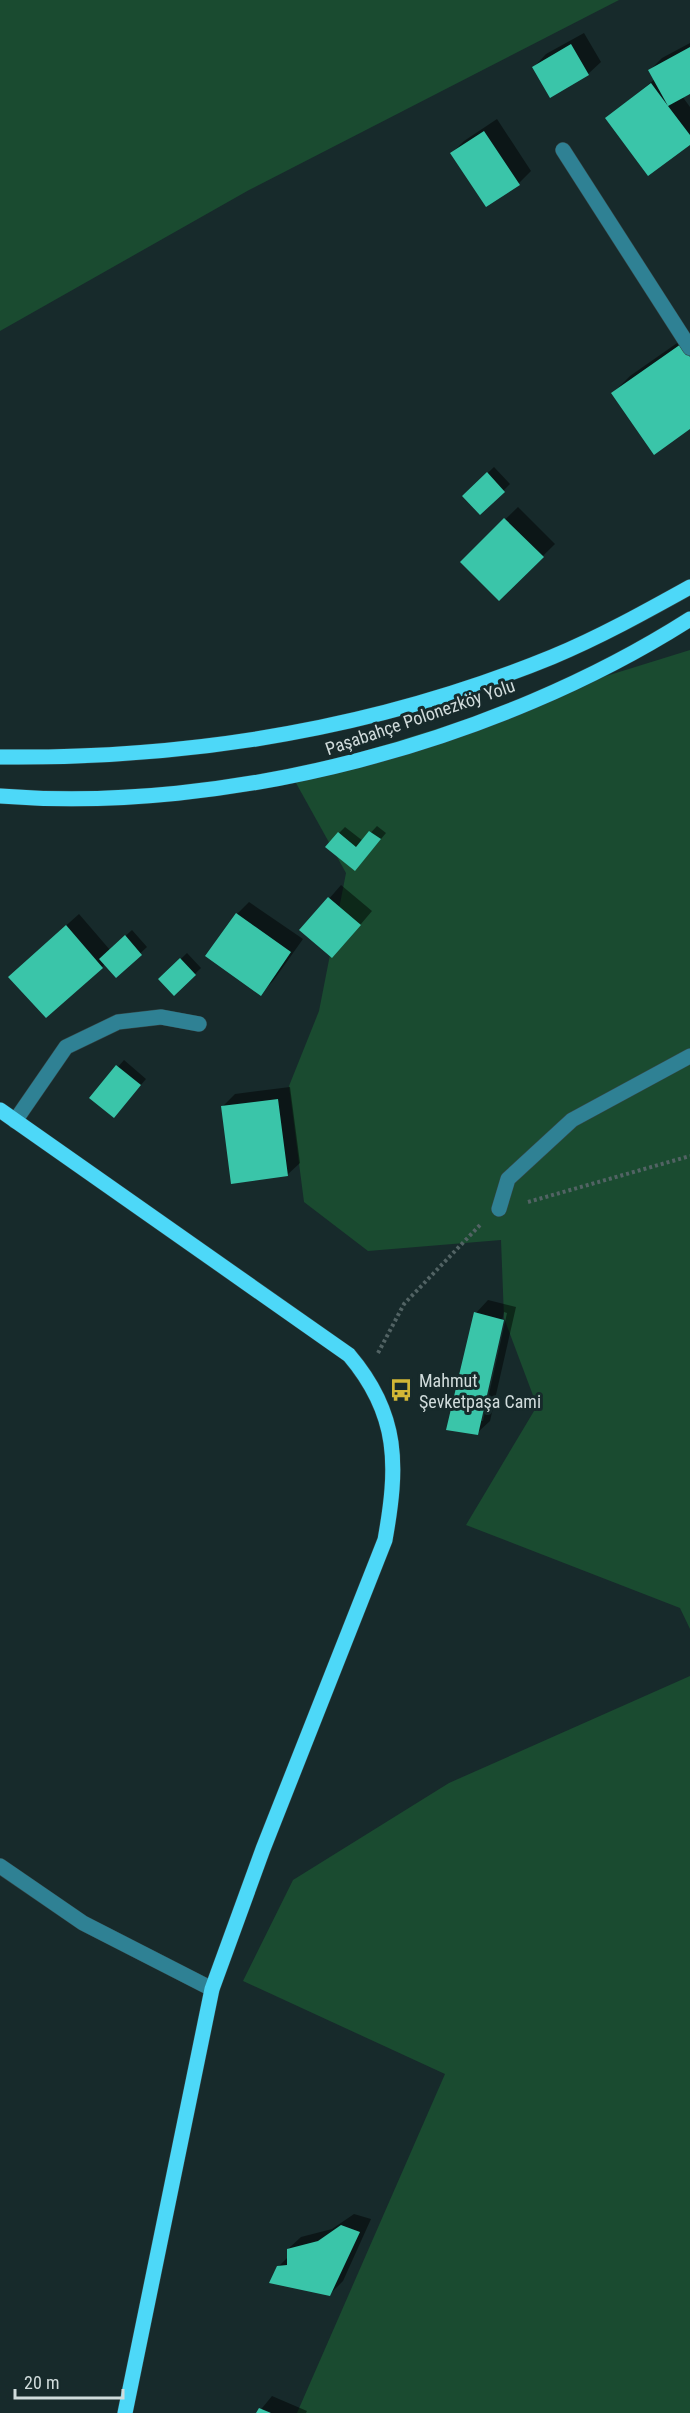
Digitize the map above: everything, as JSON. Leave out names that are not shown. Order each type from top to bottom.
[{"type":"main road","name":"Paşabahçe Polonezköy Yolu","points":[[0,757],[82,756],[224,745],[373,717],[468,688],[553,657],[614,628],[690,587]]},
{"type":"main road","name":"Paşabahçe Polonezköy Yolu","points":[[0,797],[76,798],[171,792],[275,779],[331,768],[470,725],[563,688],[647,646],[690,619]]},
{"type":"main road","points":[[0,1110],[349,1355],[366,1374],[381,1406],[393,1445],[393,1494],[385,1540],[263,1849],[212,1989],[124,2413]]},
{"type":"street","points":[[563,150],[690,348]]},
{"type":"street","points":[[15,1121],[66,1047],[118,1022],[161,1017],[199,1024]]},
{"type":"street","points":[[499,1209],[508,1179],[572,1120],[690,1056]]},
{"type":"street","points":[[0,1866],[83,1923],[212,1989]]},
{"type":"path","points":[[366,1374],[404,1304],[469,1235],[499,1209],[572,1191],[690,1156]]},
{"type":"green space","points":[[0,0],[619,0],[249,190],[0,331]]},
{"type":"green space","points":[[690,650],[690,1629],[680,1608],[466,1525],[537,1406],[504,1318],[501,1240],[368,1251],[304,1202],[289,1086],[319,1011],[346,873],[291,774]]},
{"type":"green space","points":[[690,1676],[690,2413],[297,2413],[445,2074],[243,1981],[293,1880],[449,1783]]},
{"type":"building","points":[[571,44],[589,75],[550,98],[532,67]]},
{"type":"building","points":[[690,47],[690,94],[668,106],[648,70]]},
{"type":"building","points":[[651,83],[690,135],[690,145],[648,176],[605,118]]},
{"type":"building","points":[[484,131],[520,185],[486,207],[450,153]]},
{"type":"building","points":[[681,344],[690,357],[690,429],[654,455],[611,393]]},
{"type":"building","points":[[487,472],[505,492],[480,515],[462,496]]},
{"type":"building","points":[[504,518],[544,557],[499,601],[460,562]]},
{"type":"building","points":[[369,831],[381,839],[355,871],[325,847],[338,832],[356,847]]},
{"type":"building","points":[[328,897],[361,925],[332,958],[299,930]]},
{"type":"building","points":[[236,913],[291,952],[261,996],[205,956]]},
{"type":"building","points":[[66,925],[103,968],[46,1018],[8,977]]},
{"type":"building","points":[[125,935],[142,955],[116,978],[99,959]]},
{"type":"building","points":[[180,958],[196,975],[174,996],[158,979]]},
{"type":"building","points":[[116,1065],[141,1085],[114,1118],[89,1098]]},
{"type":"building","points":[[278,1099],[288,1176],[231,1184],[221,1106]]},
{"type":"building","points":[[474,1312],[504,1320],[478,1435],[446,1430]]},
{"type":"building","points":[[341,2225],[360,2232],[330,2296],[269,2283],[277,2266],[287,2265],[287,2249],[318,2241]]},
{"type":"building","points":[[259,2408],[271,2413],[256,2413]]},
{"type":"place","name":"Mahmut Şevketpaşa Cami","points":[[401,1390]]}]
